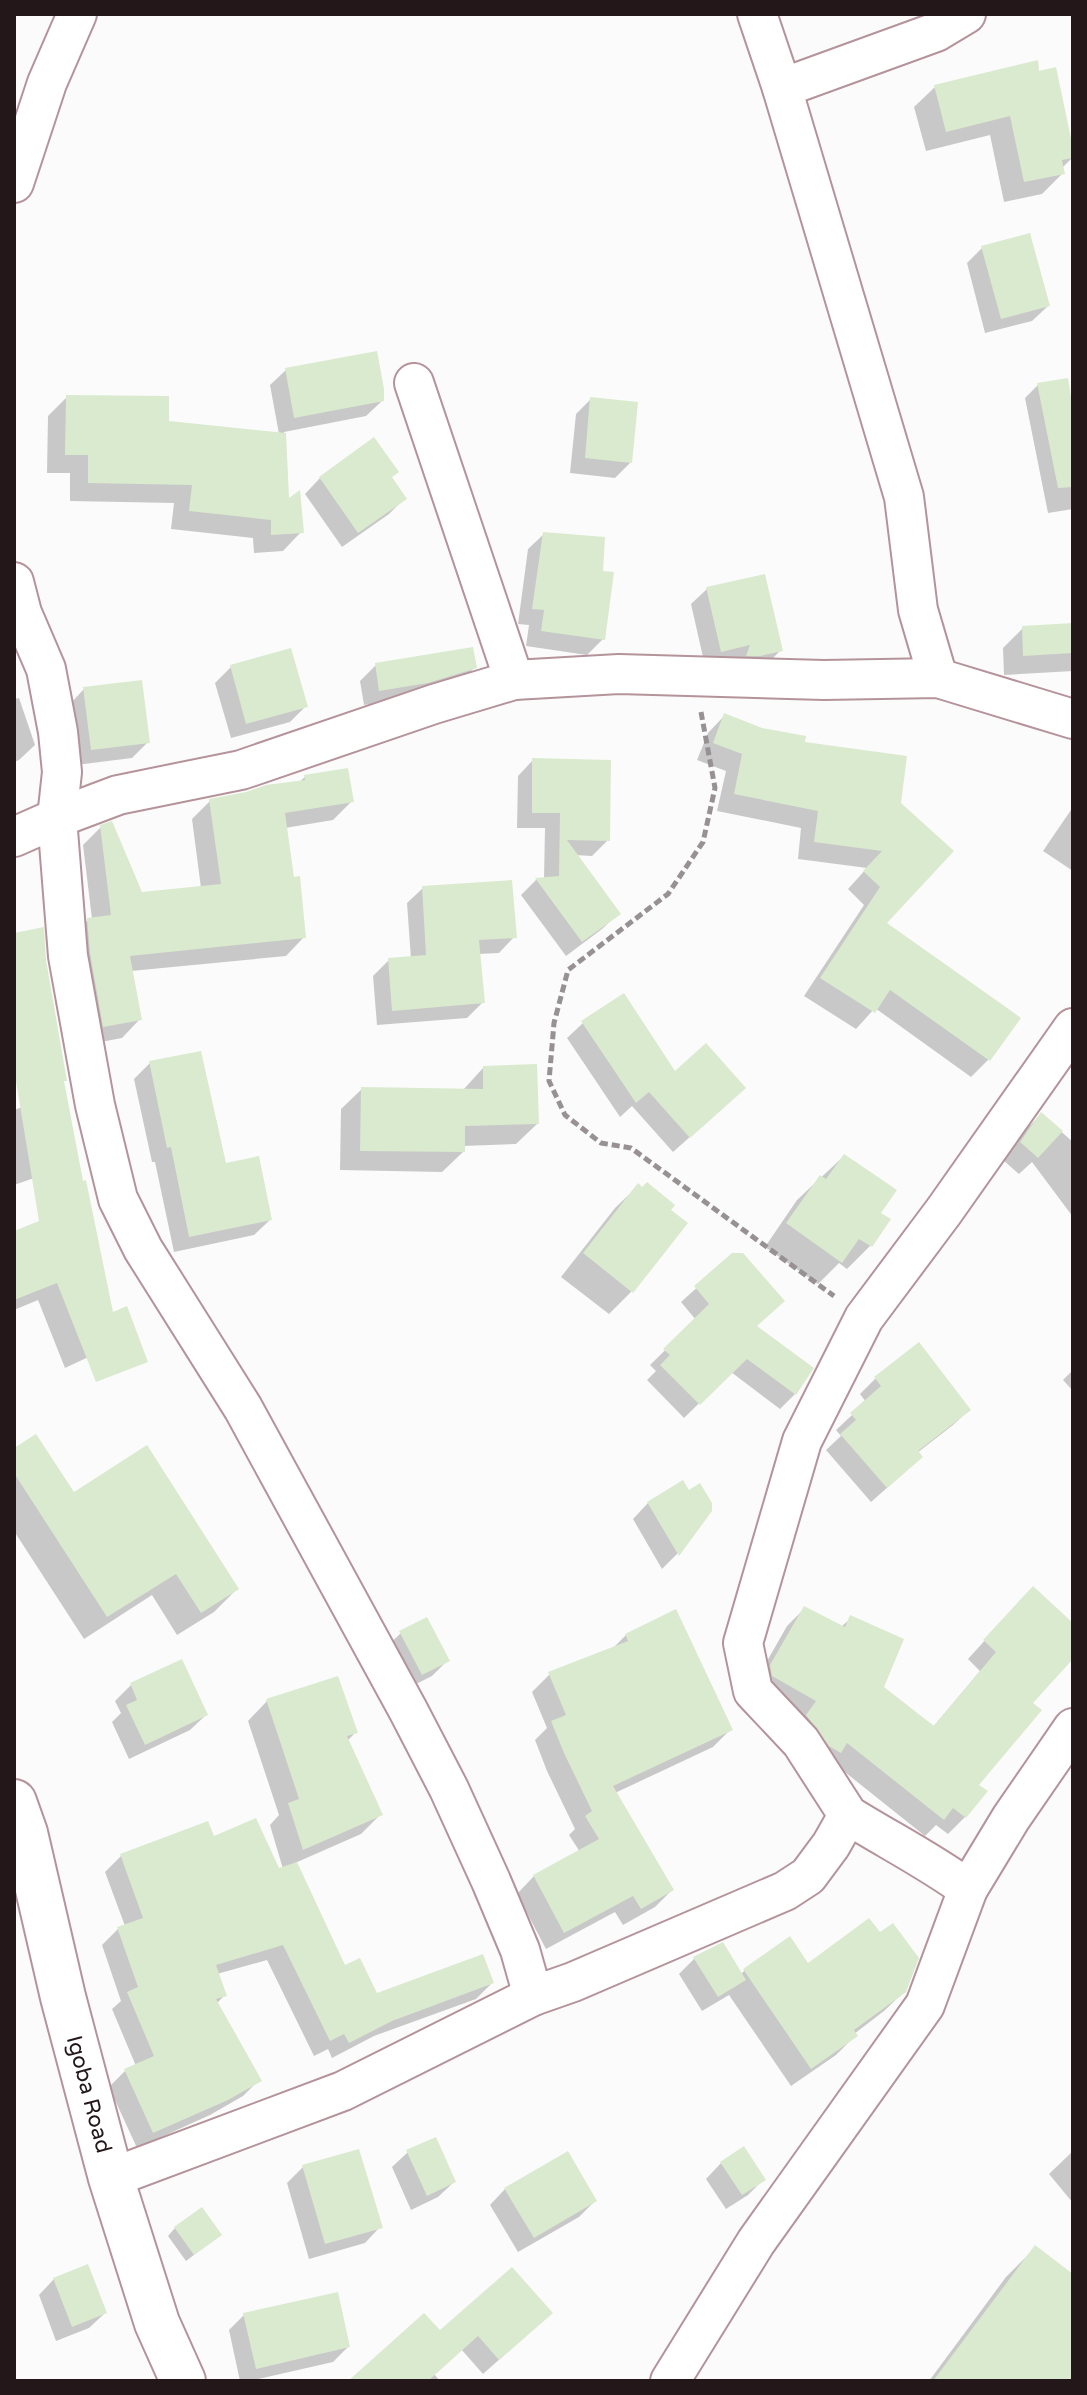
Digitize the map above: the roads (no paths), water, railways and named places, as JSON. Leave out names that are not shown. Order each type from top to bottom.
[{"type":"street","points":[[14,183],[47,83],[77,14]]},
{"type":"street","points":[[757,14],[904,497],[918,610],[938,678]]},
{"type":"street","points":[[782,88],[936,32],[966,14]]},
{"type":"street","points":[[414,383],[514,680]]},
{"type":"street","points":[[14,582],[22,613],[46,669],[58,732],[62,772],[57,818],[68,956],[95,1105],[118,1199],[143,1249],[251,1422],[408,1710],[491,1881],[520,1950],[533,1996]]},
{"type":"street","points":[[14,837],[118,795],[241,770],[514,680],[619,674],[824,680],[938,678],[1073,719]]},
{"type":"street","points":[[968,1889],[848,1815],[801,1742],[753,1691],[743,1643],[802,1441],[864,1318],[1073,1028]]},
{"type":"street","points":[[670,2381],[756,2242],[925,2005],[968,1889],[1011,1818],[1073,1728]]},
{"type":"street","name":"Igoba Road","points":[[14,1802],[25,1833],[63,1997],[111,2178],[157,2323],[183,2381]]},
{"type":"street","points":[[111,2178],[343,2091],[533,1996],[573,1982],[785,1891],[808,1876],[848,1815]]}]
